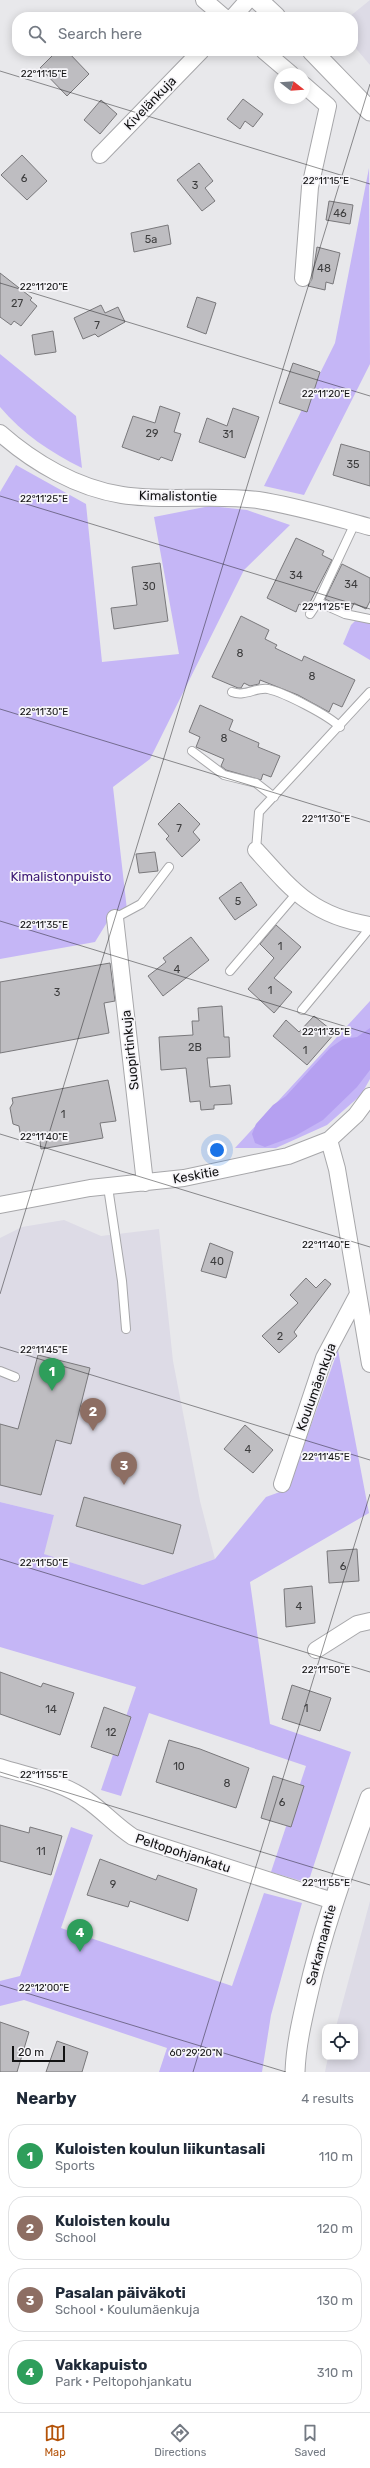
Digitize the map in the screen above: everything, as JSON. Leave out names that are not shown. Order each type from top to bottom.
[{"type":"street","points":[[204,0],[218,12]]},
{"type":"street","points":[[237,12],[248,0]]},
{"type":"street","points":[[258,0],[271,12]]},
{"type":"street","name":"Kivelänkuja","points":[[100,155],[196,56]]},
{"type":"street","points":[[270,56],[284,68]]},
{"type":"street","points":[[317,56],[370,111]]},
{"type":"street","points":[[302,278],[310,187],[328,106],[310,90]]},
{"type":"street","name":"Kimalistontie","points":[[0,433],[41,463],[64,476],[92,487],[123,495],[209,496],[258,500],[299,508],[362,525]]},
{"type":"street","points":[[256,850],[296,894],[319,909],[339,918],[370,926]]},
{"type":"street","name":"Suopirtinkuja","points":[[115,918],[145,1183]]},
{"type":"street","name":"Keskitie","points":[[0,1205],[90,1188],[145,1183],[257,1164],[288,1156],[329,1140],[356,1115],[370,1096]]},
{"type":"street","points":[[329,1140],[337,1170],[370,1364]]},
{"type":"street","name":"Koulumäenkuja","points":[[282,1484],[324,1358],[358,1294]]},
{"type":"street","points":[[316,1650],[357,1624],[370,1621]]},
{"type":"street","name":"Peltopohjankatu","points":[[0,1767],[72,1790],[87,1800],[115,1825],[133,1837],[333,1901]]},
{"type":"street","name":"Sarkamaantie","points":[[295,2072],[296,2049],[308,1994],[333,1901],[370,1798]]},
{"type":"lane","points":[[310,614],[362,525]]},
{"type":"lane","points":[[318,602],[345,614],[370,620]]},
{"type":"lane","points":[[232,692],[245,694],[268,689],[311,709],[340,727]]},
{"type":"lane","points":[[256,850],[259,812],[340,727],[370,692]]},
{"type":"lane","points":[[192,751],[224,775],[256,783],[274,796]]},
{"type":"lane","points":[[115,918],[140,904],[169,867]]},
{"type":"lane","points":[[230,971],[296,894]]},
{"type":"lane","points":[[302,1010],[370,926]]},
{"type":"lane","points":[[108,1187],[122,1282],[126,1329]]},
{"type":"lane","points":[[0,1371],[14,1377]]},
{"type":"shaded area","points":[[370,0],[370,65],[358,51],[358,12],[355,12]]},
{"type":"shaded area","points":[[370,1028],[370,1070],[357,1087],[323,1120],[295,1136],[265,1147],[255,1143],[252,1134],[256,1124],[273,1105],[286,1096],[330,1048],[343,1039],[357,1037]]},
{"type":"shaded area","points":[[64,1220],[101,1236],[159,1229],[173,1361],[200,1501],[215,1559],[143,1585],[43,1554],[54,1515],[0,1502],[0,1238],[22,1227]]},
{"type":"shaded area","points":[[370,1901],[370,2072],[325,2072],[327,2060],[358,2060],[358,2024],[337,2024]]},
{"type":"green space","points":[[369,168],[370,364],[304,495],[264,486],[335,343]]},
{"type":"green space","points":[[0,354],[76,416],[82,468],[59,456],[38,442],[18,426],[0,407]]},
{"type":"green space","name":"Kimalistonpuisto","points":[[16,465],[86,504],[102,662],[179,654],[154,517],[210,506],[247,510],[290,525],[244,570],[150,759],[113,787],[127,910],[114,911],[95,942],[0,959],[0,492]]},
{"type":"green space","points":[[355,621],[370,622],[370,660],[343,644],[351,625]]},
{"type":"green space","points":[[370,1001],[370,1079],[361,1095],[327,1125],[276,1148],[235,1148]]},
{"type":"green space","points":[[338,1350],[369,1513],[250,1582],[270,1724],[351,1752],[308,1883],[271,1872],[306,1766],[149,1713],[121,1796],[101,1790],[136,1687],[0,1647],[0,1502],[54,1515],[44,1554],[143,1585],[215,1559],[266,1497],[288,1489]]},
{"type":"green space","points":[[71,1827],[93,1835],[61,1928],[232,1986],[264,1893],[302,1903],[271,2015],[262,2072],[159,2072],[167,2048],[24,2000],[0,2006],[0,1981],[20,1976]]},
{"type":"building","points":[[52,56],[72,56],[89,74],[67,96],[40,68]]},
{"type":"building","points":[[243,99],[263,114],[253,127],[245,121],[240,129],[227,119]]},
{"type":"building","points":[[101,100],[117,114],[100,134],[84,120]]},
{"type":"building","points":[[22,155],[47,181],[27,200],[1,175]]},
{"type":"building","points":[[199,163],[213,181],[205,188],[215,201],[202,211],[177,180]]},
{"type":"building","points":[[329,201],[353,205],[350,224],[326,220]]},
{"type":"building","points":[[168,225],[171,244],[134,252],[131,233]]},
{"type":"building","points":[[317,247],[340,253],[333,284],[326,282],[325,290],[308,286],[312,279]]},
{"type":"building","points":[[0,273],[32,298],[30,300],[37,306],[21,326],[14,321],[11,325],[0,317]]},
{"type":"building","points":[[197,297],[216,303],[206,334],[187,327]]},
{"type":"building","points":[[101,305],[105,313],[118,307],[125,322],[98,337],[95,334],[83,339],[74,318]]},
{"type":"building","points":[[53,331],[56,352],[35,355],[32,335]]},
{"type":"building","points":[[293,363],[320,372],[307,412],[279,403]]},
{"type":"building","points":[[160,406],[180,413],[174,432],[181,434],[172,461],[161,457],[159,460],[122,447],[133,416],[155,423]]},
{"type":"building","points":[[233,408],[259,417],[245,458],[199,442],[207,418],[227,426]]},
{"type":"building","points":[[341,444],[370,452],[370,486],[333,475]]},
{"type":"building","points":[[296,538],[324,551],[322,555],[332,560],[307,608],[299,604],[296,612],[267,598]]},
{"type":"building","points":[[160,563],[168,621],[114,629],[111,608],[137,605],[132,567]]},
{"type":"building","points":[[342,564],[370,578],[370,601],[366,609],[354,603],[351,610],[325,599]]},
{"type":"building","points":[[241,616],[269,630],[265,639],[277,645],[275,648],[302,661],[304,656],[355,680],[342,707],[333,703],[329,712],[298,695],[260,680],[259,684],[250,686],[244,683],[241,688],[238,688],[212,677]]},
{"type":"building","points":[[200,705],[233,720],[229,730],[259,743],[258,747],[280,756],[271,777],[263,774],[261,780],[226,770],[221,766],[224,759],[196,747],[200,737],[189,732]]},
{"type":"building","points":[[179,803],[200,824],[193,832],[200,840],[182,857],[166,839],[169,836],[158,824]]},
{"type":"building","points":[[155,852],[158,871],[139,873],[136,854]]},
{"type":"building","points":[[241,882],[257,905],[235,920],[219,898]]},
{"type":"building","points":[[276,925],[301,947],[274,978],[292,992],[274,1013],[248,989],[274,958],[260,944]]},
{"type":"building","points":[[191,937],[209,960],[163,996],[148,976],[166,962],[163,958]]},
{"type":"building","points":[[110,963],[115,1001],[104,1003],[109,1033],[0,1053],[0,982]]},
{"type":"building","points":[[222,1006],[224,1037],[229,1037],[230,1057],[207,1058],[210,1087],[230,1085],[232,1104],[214,1105],[214,1109],[201,1110],[200,1101],[190,1102],[186,1068],[161,1070],[159,1037],[193,1035],[192,1021],[199,1021],[198,1008]]},
{"type":"building","points":[[314,1016],[335,1033],[307,1065],[273,1036],[286,1020],[299,1032]]},
{"type":"building","points":[[108,1080],[116,1121],[100,1123],[103,1138],[41,1149],[39,1134],[21,1138],[19,1126],[13,1124],[10,1108],[13,1103],[12,1098]]},
{"type":"building","points":[[210,1243],[233,1252],[226,1278],[201,1271]]},
{"type":"building","points":[[306,1278],[316,1288],[325,1279],[331,1284],[294,1332],[297,1336],[279,1353],[262,1336],[298,1303],[290,1295]]},
{"type":"building","points":[[38,1355],[90,1368],[71,1444],[56,1440],[41,1495],[0,1485],[0,1424],[18,1429]]},
{"type":"building","points":[[245,1425],[273,1450],[253,1473],[224,1449]]},
{"type":"building","points":[[84,1497],[181,1525],[173,1554],[76,1526]]},
{"type":"building","points":[[357,1549],[359,1581],[329,1583],[327,1551]]},
{"type":"building","points":[[312,1586],[315,1623],[286,1627],[284,1589]]},
{"type":"building","points":[[0,1672],[41,1687],[43,1683],[74,1693],[60,1735],[0,1714]]},
{"type":"building","points":[[292,1685],[331,1698],[320,1731],[282,1719]]},
{"type":"building","points":[[104,1707],[131,1717],[118,1756],[91,1747]]},
{"type":"building","points":[[169,1740],[200,1749],[249,1768],[236,1808],[156,1782]]},
{"type":"building","points":[[273,1776],[304,1786],[291,1827],[261,1818]]},
{"type":"building","points":[[0,1825],[29,1833],[30,1827],[62,1836],[51,1875],[0,1861]]},
{"type":"building","points":[[100,1859],[156,1880],[158,1875],[197,1889],[188,1921],[130,1901],[128,1907],[87,1895]]},
{"type":"building","points":[[0,2022],[29,2032],[17,2072],[0,2072]]},
{"type":"building","points":[[57,2041],[88,2052],[82,2072],[46,2072]]},
{"type":"place","name":"Kuloisten koulun liikuntasali","points":[[52,1391]]},
{"type":"place","name":"Kuloisten koulu","points":[[93,1431]]},
{"type":"place","name":"Pasalan päiväkoti","points":[[124,1485]]},
{"type":"place","name":"Vakkapuisto","points":[[80,1952]]}]
